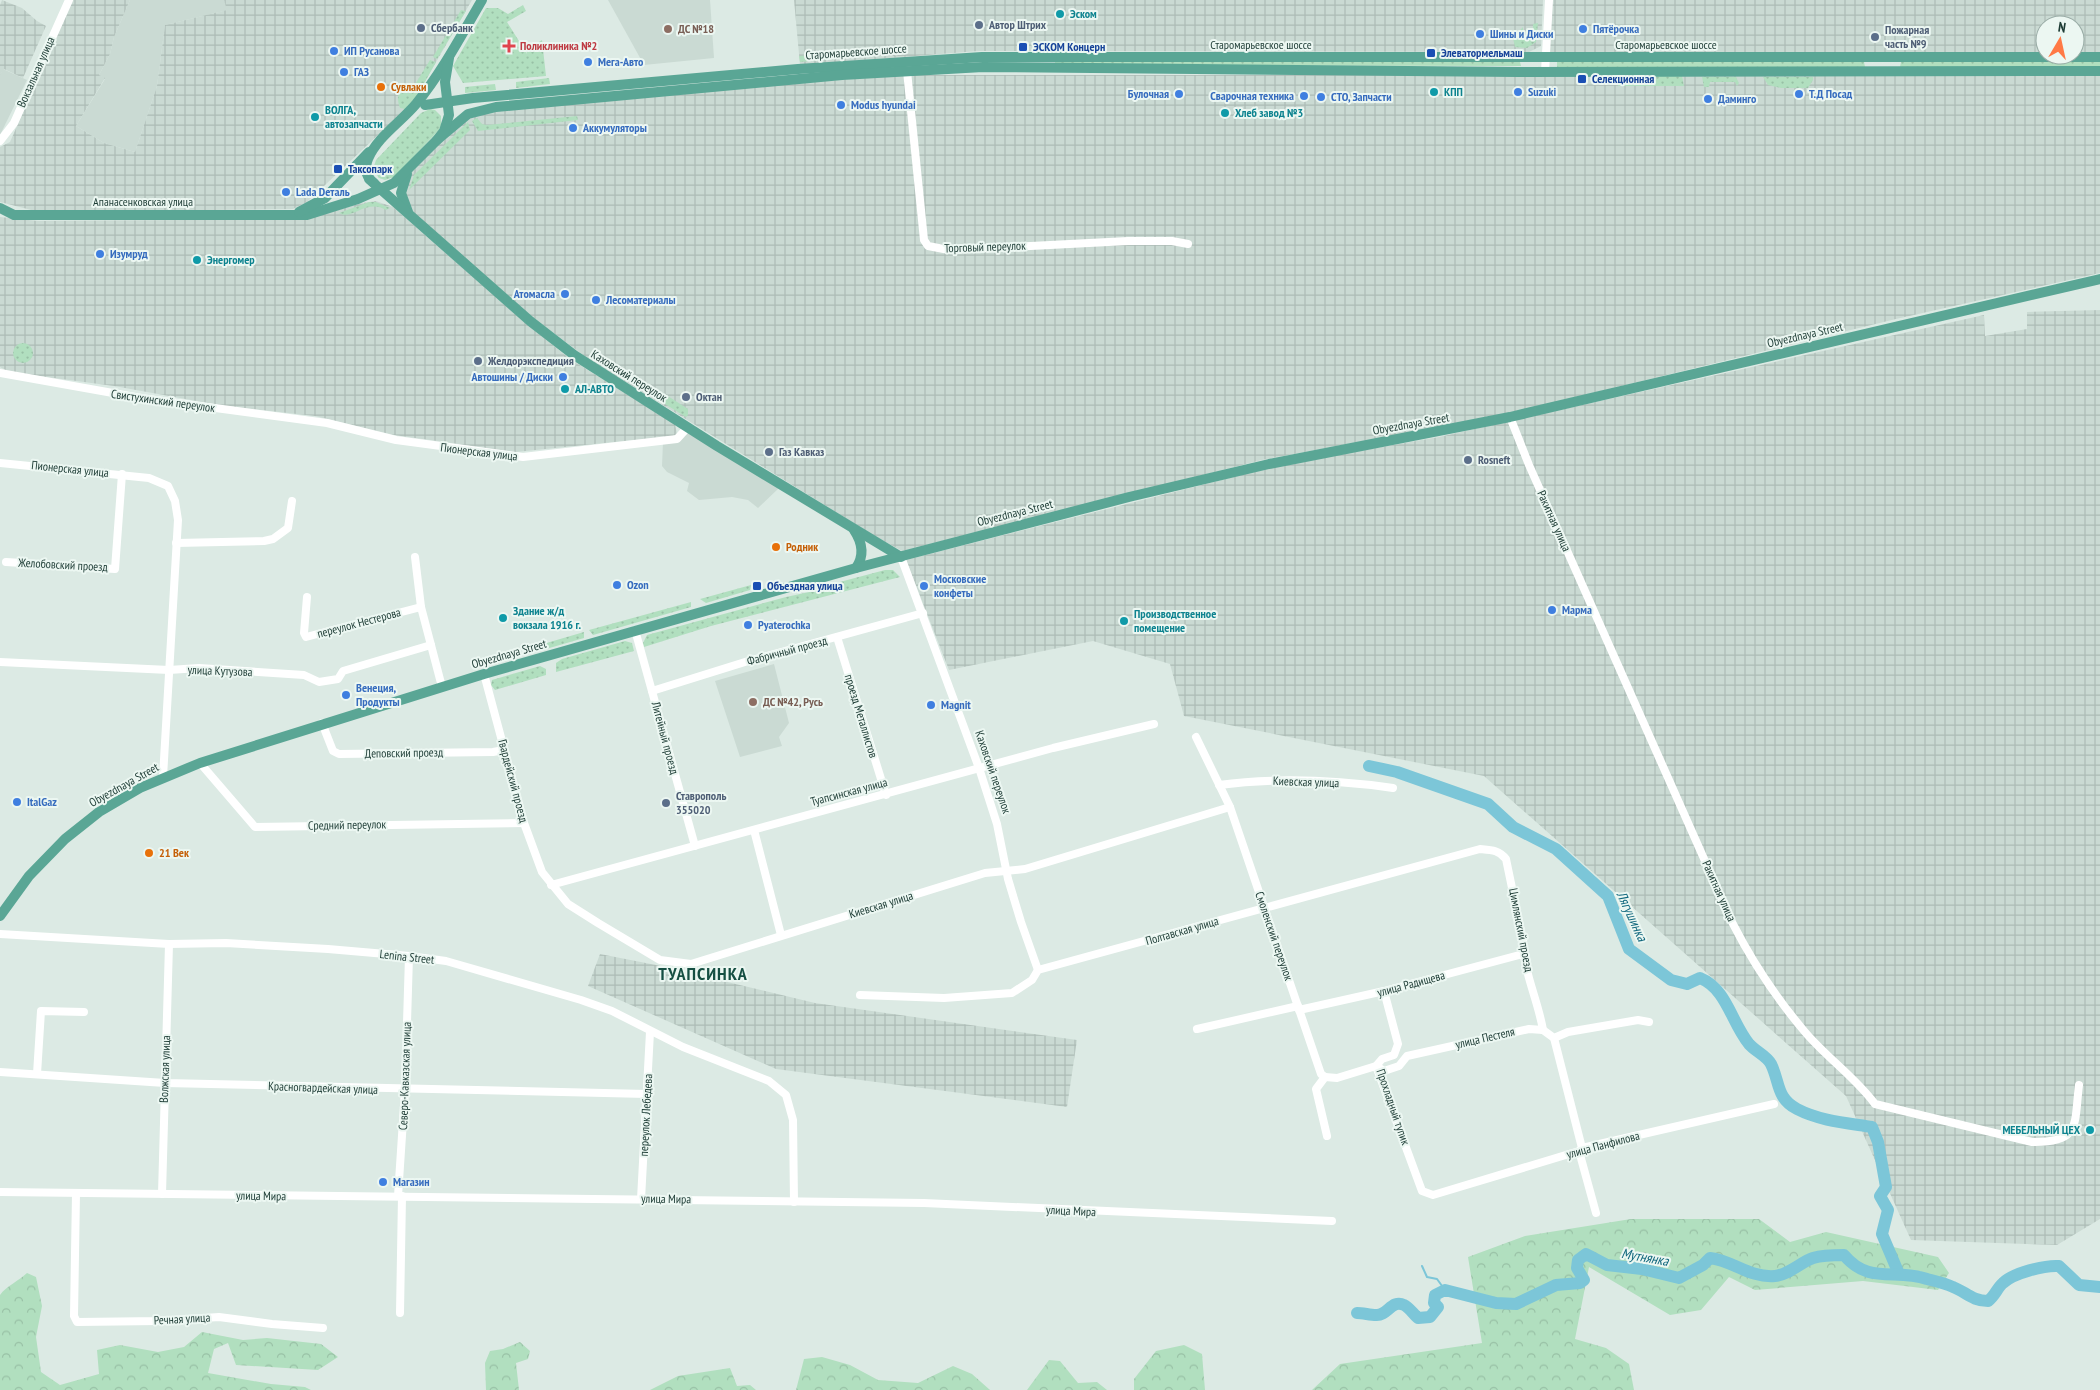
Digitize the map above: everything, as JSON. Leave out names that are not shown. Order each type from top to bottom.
[{"type":"main road","points":[[288,214],[310,208],[325,198],[415,105],[449,58],[482,0]]},
{"type":"main road","name":"Старомарьевское шоссе","points":[[403,118],[425,105],[448,100],[798,69],[982,56],[2100,58]]},
{"type":"main road","points":[[288,214],[317,213],[358,199],[402,178],[437,140],[446,126],[449,115],[445,82],[449,58]]},
{"type":"main road","points":[[1878,58],[1878,73]]},
{"type":"main road","name":"Старомарьевское шоссе","points":[[437,140],[468,114],[480,109],[908,71],[983,67],[1545,72],[1878,73],[2100,71]]},
{"type":"main road","points":[[445,82],[452,94],[464,99]]},
{"type":"main road","points":[[425,105],[432,105],[441,110],[446,126]]},
{"type":"main road","points":[[376,145],[366,168],[369,179],[383,188],[396,205],[411,218]]},
{"type":"main road","points":[[408,171],[401,193],[411,218]]},
{"type":"main road","points":[[358,199],[374,198],[396,205]]},
{"type":"main road","name":"Апанасенковская улица","points":[[0,208],[14,215],[288,214]]},
{"type":"main road","name":"Каховский переулок","points":[[411,218],[530,321],[574,355],[901,557]]},
{"type":"main road","name":"Obyezdnaya Street","points":[[0,916],[28,876],[81,825],[118,800],[163,777],[200,763],[322,723],[635,630],[976,536],[1269,464],[1510,417],[2100,279]]},
{"type":"main road","points":[[853,529],[860,539],[862,551],[856,568]]},
{"type":"street","name":"Вокзальная улица","points":[[0,141],[14,123],[69,0]]},
{"type":"street","points":[[1545,72],[1549,0]]},
{"type":"street","name":"Торговый переулок","points":[[908,71],[924,240],[928,246],[949,250],[1128,241],[1172,241],[1188,244]]},
{"type":"street","name":"Свистухинский переулок","points":[[0,373],[141,398],[327,423]]},
{"type":"street","name":"Ракитная улица","points":[[1510,417],[1529,466],[1733,924],[1755,965],[1806,1033],[1866,1092],[1875,1104],[2032,1142],[2052,1143],[2063,1140],[2070,1133],[2074,1126],[2079,1085]]},
{"type":"street","name":"Пионерская улица","points":[[327,423],[396,440],[523,457],[677,439],[688,427]]},
{"type":"street","name":"Пионерская улица","points":[[0,463],[122,474],[149,478],[168,486],[174,501],[178,520],[176,543]]},
{"type":"street","name":"Желобовский проезд","points":[[6,562],[115,568],[122,474]]},
{"type":"street","points":[[163,777],[176,543],[273,540],[288,528],[292,501]]},
{"type":"street","points":[[414,557],[422,607],[442,687]]},
{"type":"street","name":"Каховский переулок","points":[[901,557],[979,768],[997,824],[1021,922],[1038,970]]},
{"type":"street","name":"переулок Нестерова","points":[[307,597],[304,633],[306,637],[422,607]]},
{"type":"street","name":"Фабричный проезд","points":[[652,691],[923,613]]},
{"type":"street","name":"Литейный проезд","points":[[635,630],[695,846]]},
{"type":"street","name":"проезд Металлистов","points":[[837,637],[886,795]]},
{"type":"street","name":"улица Кутузова","points":[[0,662],[169,670],[199,668],[304,674],[319,682],[338,679],[343,671],[431,645]]},
{"type":"street","name":"Гвардейский проезд","points":[[484,674],[524,823],[542,872],[552,885]]},
{"type":"street","name":"Деповский проезд","points":[[322,723],[333,751],[339,754],[493,752],[504,750]]},
{"type":"street","name":"Туапсинская улица","points":[[552,885],[979,768],[1154,724]]},
{"type":"street","name":"Смоленский переулок","points":[[1196,737],[1230,807],[1321,1074],[1325,1077]]},
{"type":"street","name":"Средний переулок","points":[[200,763],[255,827],[524,823]]},
{"type":"street","name":"Киевская улица","points":[[1219,785],[1257,780],[1296,780],[1393,788]]},
{"type":"street","name":"Киевская улица","points":[[552,885],[568,904],[660,960],[691,964],[985,873],[1026,869],[1230,807]]},
{"type":"street","points":[[754,830],[780,935]]},
{"type":"street","name":"Полтавская улица","points":[[1038,970],[1480,849],[1502,853],[1506,859]]},
{"type":"street","name":"Цимлянский проезд","points":[[1506,859],[1523,941],[1523,954],[1540,1012],[1543,1030]]},
{"type":"street","name":"Lenina Street","points":[[0,934],[169,944],[235,944],[409,956],[446,961],[581,1000],[612,1011],[650,1032],[769,1081],[786,1095],[793,1120],[794,1202]]},
{"type":"street","name":"Волжская улица","points":[[162,1194],[169,944]]},
{"type":"street","name":"улица Радищева","points":[[1197,1029],[1384,991],[1523,954]]},
{"type":"street","name":"Северо-Кавказская улица","points":[[400,1312],[400,1196],[409,956]]},
{"type":"street","points":[[860,995],[944,998],[1012,993],[1032,980],[1038,970]]},
{"type":"street","name":"Прохладный тупик","points":[[1384,991],[1401,1057],[1382,1060],[1376,1066],[1422,1190],[1433,1195]]},
{"type":"street","points":[[37,1074],[41,1011],[84,1012]]},
{"type":"street","points":[[1554,1038],[1568,1032],[1638,1020],[1649,1022]]},
{"type":"street","name":"улица Пестеля","points":[[1325,1077],[1337,1078],[1376,1066],[1384,1071],[1399,1066],[1401,1057],[1529,1028],[1543,1030]]},
{"type":"street","points":[[1543,1030],[1554,1038],[1596,1213]]},
{"type":"street","name":"переулок Лебедева","points":[[641,1199],[650,1032]]},
{"type":"street","name":"Красногвардейская улица","points":[[0,1072],[165,1083],[405,1090],[647,1094]]},
{"type":"street","points":[[1325,1077],[1316,1089],[1328,1136]]},
{"type":"street","name":"улица Панфилова","points":[[1433,1195],[1580,1150],[1774,1104]]},
{"type":"street","name":"улица Мира","points":[[0,1192],[924,1203],[1332,1221]]},
{"type":"street","name":"Речная улица","points":[[76,1193],[74,1316],[77,1322],[219,1317],[323,1328]]},
{"type":"shaded area","points":[[2,0],[22,8],[46,26],[23,78],[4,69],[0,75],[0,5]]},
{"type":"shaded area","points":[[72,0],[130,0],[114,37],[110,54],[99,75],[105,78],[76,126],[104,143],[135,152],[157,86],[165,25],[227,10],[224,0],[472,0],[413,102],[307,202],[293,209],[39,212],[0,202],[0,147],[10,142]]},
{"type":"shaded area","points":[[130,0],[224,0],[228,10],[165,25],[157,86],[135,152],[104,143],[76,126],[105,79],[99,75],[110,54],[114,37]]},
{"type":"shaded area","name":"ДС №18","points":[[608,0],[710,0],[714,58],[644,65]]},
{"type":"shaded area","points":[[794,0],[1543,0],[1541,46],[1529,52],[979,51],[800,65]]},
{"type":"shaded area","points":[[1552,0],[2100,0],[2100,54],[2085,54],[2085,15],[2035,15],[2035,54],[1549,54]]},
{"type":"shaded area","points":[[3,69],[27,80],[0,135],[0,75]]},
{"type":"shaded area","points":[[911,75],[2100,75],[2100,273],[1896,319],[1507,414],[1262,460],[902,551],[873,535],[587,358],[527,313],[413,215],[404,193],[412,172],[440,143],[470,117],[478,113],[779,84]]},
{"type":"shaded area","points":[[376,201],[393,207],[523,321],[570,359],[675,424],[677,434],[673,436],[516,452],[394,435],[315,416],[224,406],[114,386],[9,372],[0,367],[0,217],[38,221],[307,219],[362,203]]},
{"type":"shaded area","points":[[2100,310],[2100,1219],[2057,1245],[1911,1240],[1846,1096],[1484,776],[1184,716],[1170,664],[1093,641],[949,670],[906,560],[1265,469],[1439,437],[1984,315],[1985,336],[2027,329],[2027,312]]},
{"type":"shaded area","points":[[687,431],[779,488],[758,508],[748,500],[732,497],[699,500],[687,491],[689,483],[667,472],[662,466],[663,442]]},
{"type":"shaded area","name":"ДС №42, Русь","points":[[774,664],[789,723],[779,737],[782,746],[740,757],[715,681]]},
{"type":"shaded area","points":[[600,954],[656,965],[815,1003],[1077,1040],[1067,1107],[776,1069],[588,986]]},
{"type":"green space","points":[[523,5],[526,11],[507,22],[527,54],[526,50],[542,40],[546,76],[463,83],[453,66],[486,8],[498,8],[508,14]]},
{"type":"green space","points":[[461,10],[466,11],[437,59],[433,57]]},
{"type":"green space","points":[[1538,23],[1536,42],[1527,48],[1515,47],[1513,38],[1523,27],[1523,36],[1533,37],[1533,24]]},
{"type":"green space","points":[[846,52],[843,58],[800,62],[799,56]]},
{"type":"green space","points":[[430,60],[436,62],[417,96],[405,109],[400,108],[398,97],[400,91],[407,84],[414,86]]},
{"type":"green space","points":[[1055,60],[1520,62],[1521,66],[1055,65]]},
{"type":"green space","points":[[2035,61],[2035,65],[2085,65],[2085,61],[2100,61],[2100,68],[1900,67],[1901,62]]},
{"type":"green space","points":[[1557,62],[1864,62],[1865,67],[1557,68]]},
{"type":"green space","points":[[1621,76],[1682,76],[1684,86],[1618,86]]},
{"type":"green space","points":[[1702,77],[1736,77],[1739,83],[1737,86],[1735,82],[1710,82],[1709,87],[1704,87]]},
{"type":"green space","points":[[1763,77],[1813,77],[1813,80],[1808,88],[1781,88],[1768,85]]},
{"type":"green space","points":[[549,78],[550,84],[516,88],[516,82]]},
{"type":"green space","points":[[495,84],[496,90],[465,93],[465,87]]},
{"type":"green space","points":[[430,109],[435,110],[441,116],[439,130],[394,177],[385,180],[379,178],[373,169],[376,160],[421,113]]},
{"type":"green space","points":[[577,116],[578,120],[478,131],[472,121],[477,118],[482,124],[487,125]]},
{"type":"green space","points":[[468,122],[470,130],[409,190],[414,175]]},
{"type":"green space","points":[[369,202],[376,202],[390,208],[386,210],[372,207],[344,215],[339,213]]},
{"type":"green space","points":[[23,343],[30,346],[33,353],[30,360],[23,363],[16,360],[13,353],[16,346]]},
{"type":"green space","points":[[660,391],[688,409],[688,415],[686,417],[652,396],[654,392]]},
{"type":"green space","points":[[885,570],[893,570],[900,577],[711,626],[644,647],[643,643],[647,635],[786,597],[828,588],[836,583]]},
{"type":"green space","points":[[751,585],[750,590],[706,603],[700,599]]},
{"type":"green space","points":[[691,602],[691,607],[593,635],[589,630]]},
{"type":"green space","points":[[584,632],[584,638],[546,649],[543,644]]},
{"type":"green space","points":[[625,641],[632,643],[634,651],[556,672],[556,663],[562,659]]},
{"type":"green space","points":[[540,666],[546,669],[546,675],[495,690],[491,685],[492,680]]},
{"type":"green space","points":[[1631,1219],[1759,1219],[1790,1242],[1826,1232],[1938,1257],[1949,1273],[1938,1290],[1863,1281],[1755,1290],[1729,1277],[1701,1310],[1670,1315],[1589,1267],[1575,1339],[1606,1348],[1629,1364],[1634,1390],[1312,1390],[1340,1364],[1482,1343],[1468,1257],[1525,1236]]},
{"type":"green space","points":[[27,1273],[36,1277],[42,1306],[36,1337],[41,1372],[60,1385],[99,1374],[97,1350],[120,1345],[158,1352],[184,1347],[202,1332],[243,1340],[267,1338],[321,1344],[338,1357],[318,1370],[236,1365],[228,1343],[214,1349],[208,1373],[271,1384],[305,1387],[311,1390],[0,1390],[0,1295]]},
{"type":"green space","points":[[520,1342],[530,1351],[528,1359],[516,1363],[519,1390],[486,1390],[485,1363],[490,1351],[503,1349]]},
{"type":"green space","points":[[1184,1345],[1202,1354],[1205,1390],[1134,1390],[1134,1379],[1156,1351]]},
{"type":"green space","points":[[822,1357],[850,1365],[878,1380],[918,1383],[953,1366],[972,1374],[990,1390],[796,1390],[804,1359]]},
{"type":"green space","points":[[1049,1360],[1060,1361],[1078,1383],[1097,1382],[1107,1390],[1027,1390]]},
{"type":"green space","points":[[730,1368],[737,1386],[750,1385],[756,1390],[650,1390],[678,1376]]},
{"type":"waterway","name":"Лягушинка","points":[[1369,766],[1397,772],[1488,804],[1513,827],[1556,849],[1608,896],[1629,949],[1671,980],[1687,984],[1700,978],[1717,990],[1749,1044],[1767,1058],[1771,1064],[1782,1095],[1790,1105],[1824,1119],[1872,1127],[1878,1142],[1886,1187],[1880,1196],[1888,1210],[1882,1234],[1899,1274]]},
{"type":"waterway","name":"Мутнянка","points":[[1357,1313],[1380,1315],[1396,1304],[1400,1304],[1408,1307],[1418,1318],[1430,1317],[1438,1307],[1434,1303],[1435,1295],[1445,1290],[1496,1303],[1516,1304],[1556,1285],[1580,1283],[1584,1280],[1577,1268],[1578,1260],[1586,1254],[1607,1265],[1642,1269],[1679,1278],[1703,1265],[1710,1258],[1727,1262],[1749,1272],[1775,1276],[1785,1273],[1813,1258],[1844,1255],[1863,1270],[1873,1273],[1915,1276],[1937,1281],[1982,1301],[1988,1301],[2008,1279],[2030,1270],[2046,1267],[2059,1266],[2079,1285],[2100,1287]]},
{"type":"waterway","points":[[1422,1266],[1427,1277],[1437,1279],[1445,1290]]},
{"type":"place","name":"Эском","points":[[1060,14]]},
{"type":"place","name":"Автор Штрих","points":[[979,25]]},
{"type":"place","name":"Сбербанк","points":[[421,28]]},
{"type":"place","name":"ДС №18","points":[[668,29]]},
{"type":"place","name":"Пятёрочка","points":[[1583,29]]},
{"type":"place","name":"Шины и Диски","points":[[1480,34]]},
{"type":"place","name":"Пожарная часть №9","points":[[1875,37]]},
{"type":"place","name":"Поликлиника №2","points":[[509,46]]},
{"type":"place","name":"ЭСКОМ Концерн","points":[[1023,47]]},
{"type":"place","name":"ИП Русанова","points":[[334,51]]},
{"type":"place","name":"Элеватормельмаш","points":[[1431,53]]},
{"type":"place","name":"Мега-Авто","points":[[588,62]]},
{"type":"place","name":"ГАЗ","points":[[344,72]]},
{"type":"place","name":"Селекционная","points":[[1582,79]]},
{"type":"place","name":"Сувлаки","points":[[381,87]]},
{"type":"place","name":"КПП","points":[[1434,92]]},
{"type":"place","name":"Suzuki","points":[[1518,92]]},
{"type":"place","name":"Булочная","points":[[1179,94]]},
{"type":"place","name":"Т.Д Посад","points":[[1799,94]]},
{"type":"place","name":"Сварочная техника","points":[[1304,96]]},
{"type":"place","name":"СТО, Запчасти","points":[[1321,97]]},
{"type":"place","name":"Даминго","points":[[1708,99]]},
{"type":"place","name":"Modus hyundai","points":[[841,105]]},
{"type":"place","name":"Хлеб завод №3","points":[[1225,113]]},
{"type":"place","name":"ВОЛГА, автозапчасти","points":[[315,117]]},
{"type":"place","name":"Аккумуляторы","points":[[573,128]]},
{"type":"place","name":"Таксопарк","points":[[338,169]]},
{"type":"place","name":"Lada Dеталь","points":[[286,192]]},
{"type":"place","name":"Изумруд","points":[[100,254]]},
{"type":"place","name":"Энергомер","points":[[197,260]]},
{"type":"place","name":"Атомасла","points":[[565,294]]},
{"type":"place","name":"Лесоматериалы","points":[[596,300]]},
{"type":"place","name":"Желдорэкспедиция","points":[[478,361]]},
{"type":"place","name":"Автошины / Диски","points":[[563,377]]},
{"type":"place","name":"АЛ-АВТО","points":[[565,389]]},
{"type":"place","name":"Октан","points":[[686,397]]},
{"type":"place","name":"Газ Кавказ","points":[[769,452]]},
{"type":"place","name":"Rosneft","points":[[1468,460]]},
{"type":"place","name":"Родник","points":[[776,547]]},
{"type":"place","name":"Ozon","points":[[617,585]]},
{"type":"place","name":"Объездная улица","points":[[757,586]]},
{"type":"place","name":"Московские конфеты","points":[[924,586]]},
{"type":"place","name":"Марма","points":[[1552,610]]},
{"type":"place","name":"Здание ж/д вокзала 1916 г.","points":[[503,618]]},
{"type":"place","name":"Производственное помещение","points":[[1124,621]]},
{"type":"place","name":"Pyaterochka","points":[[748,625]]},
{"type":"place","name":"Венеция, Продукты","points":[[346,695]]},
{"type":"place","name":"ДС №42, Русь","points":[[753,702]]},
{"type":"place","name":"Magnit","points":[[931,705]]},
{"type":"place","name":"ItalGaz","points":[[17,802]]},
{"type":"place","name":"Ставрополь 355020","points":[[666,803]]},
{"type":"place","name":"21 Век","points":[[149,853]]},
{"type":"place","name":"МЕБЕЛЬНЫЙ ЦЕХ","points":[[2090,1130]]},
{"type":"place","name":"Магазин","points":[[383,1182]]},
{"type":"district","name":"ТУАПСИНКА","points":[[703,974]]}]
